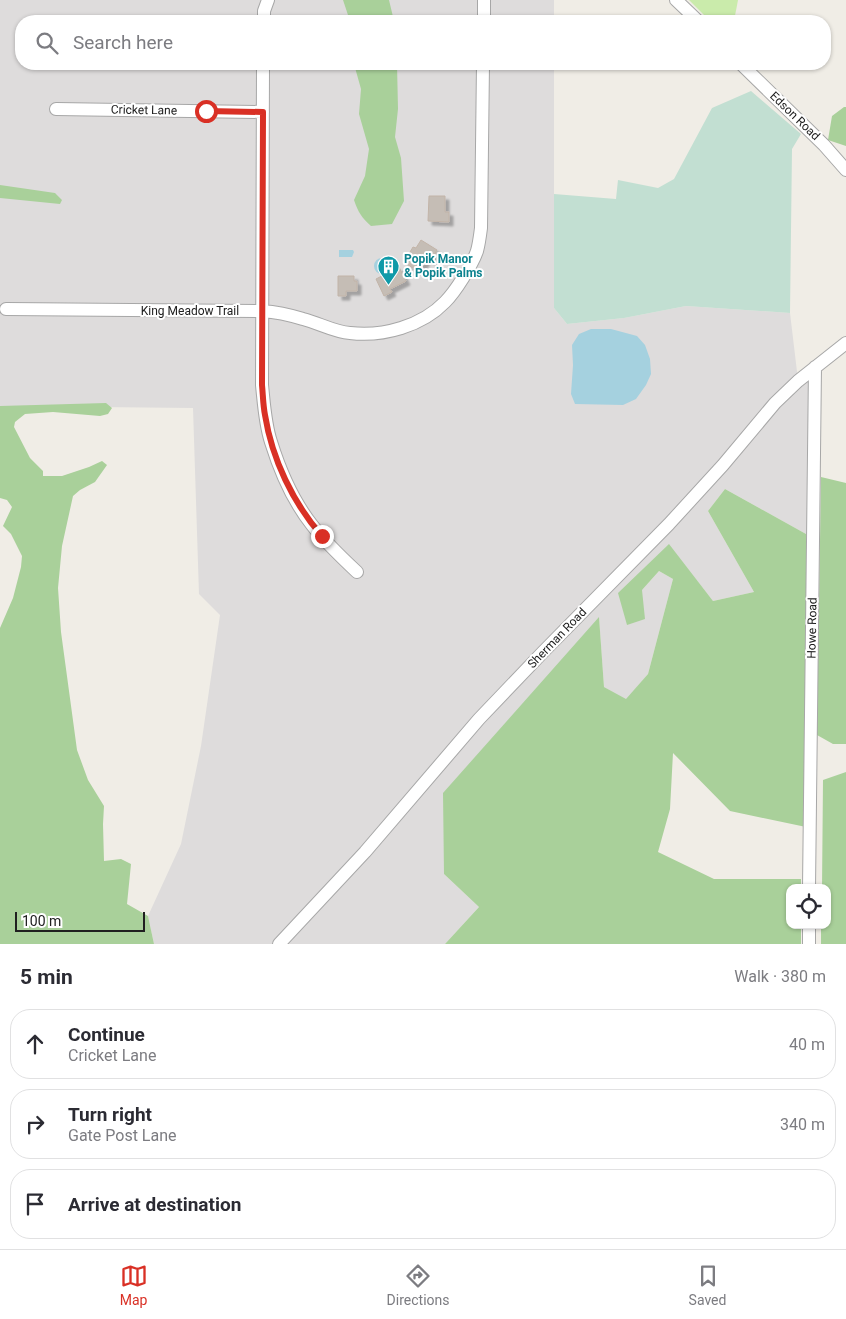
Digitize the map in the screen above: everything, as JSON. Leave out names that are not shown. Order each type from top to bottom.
[{"type":"street","points":[[264,15],[268,0]]},
{"type":"street","points":[[484,0],[484,15]]},
{"type":"street","points":[[676,0],[692,15]]},
{"type":"street","points":[[263,70],[262,385],[265,415],[271,442],[285,479],[302,511],[338,554],[358,572]]},
{"type":"street","name":"King Meadow Trail","points":[[6,309],[262,311],[276,312],[351,333],[382,332],[398,329],[419,321],[434,312],[445,302],[469,269],[477,252],[481,228],[484,70]]},
{"type":"street","name":"Edson Road","points":[[747,70],[824,145],[846,170]]},
{"type":"street","name":"Cricket Lane","points":[[56,109],[263,112]]},
{"type":"street","name":"Sherman Road","points":[[279,944],[365,852],[479,719],[669,524],[776,403],[798,381],[846,343]]},
{"type":"street","name":"Howe Road","points":[[809,884],[815,368]]},
{"type":"street","points":[[809,929],[809,944]]},
{"type":"shaded area","points":[[0,0],[554,0],[554,15],[15,15],[15,70],[554,70],[554,308],[567,324],[624,318],[686,306],[790,313],[798,380],[815,367],[813,534],[806,534],[725,489],[708,511],[754,592],[713,601],[669,545],[642,590],[659,571],[673,579],[648,674],[626,700],[604,687],[599,618],[444,874],[479,907],[445,944],[154,944],[148,916],[181,844],[201,746],[220,615],[199,594],[193,408],[0,406]]},
{"type":"green space","points":[[343,0],[389,0],[393,15],[348,15]]},
{"type":"green space","points":[[689,0],[738,0],[735,15],[704,15]]},
{"type":"green space","points":[[356,70],[397,70],[398,109],[395,137],[401,158],[404,201],[392,224],[371,226],[357,208],[354,200],[365,176],[369,149],[359,114],[361,89]]},
{"type":"green space","points":[[751,91],[801,134],[792,149],[790,313],[686,306],[624,318],[567,324],[554,308],[554,194],[616,199],[618,180],[658,188],[674,179],[712,108]]},
{"type":"green space","points":[[846,107],[846,146],[828,140],[832,116]]},
{"type":"green space","points":[[0,185],[55,193],[62,200],[60,204],[0,198]]},
{"type":"green space","points":[[106,403],[112,408],[108,414],[100,416],[53,412],[25,414],[15,422],[14,427],[30,458],[43,471],[43,476],[62,476],[102,461],[107,465],[95,482],[73,496],[62,546],[58,588],[61,632],[77,750],[88,780],[104,806],[104,861],[121,859],[131,864],[127,904],[148,916],[154,944],[0,944],[0,628],[13,598],[22,556],[11,534],[3,526],[12,507],[7,500],[0,498],[0,406]]},
{"type":"green space","points":[[821,477],[846,483],[846,744],[833,744],[817,735]]},
{"type":"green space","points":[[725,489],[806,534],[806,827],[730,811],[673,753],[670,809],[658,852],[714,879],[801,879],[801,884],[786,884],[786,929],[801,929],[801,944],[445,944],[479,907],[444,874],[443,793],[599,617],[604,687],[626,699],[648,674],[673,579],[659,571],[642,590],[645,619],[627,625],[618,593],[669,544],[713,601],[754,592],[708,511]]},
{"type":"green space","points":[[846,772],[846,944],[821,944],[821,929],[831,929],[831,884],[822,884],[823,780]]},
{"type":"water","points":[[339,250],[353,250],[354,252],[352,257],[339,257]]},
{"type":"water","points":[[382,258],[390,266],[382,274],[374,266]]},
{"type":"water","points":[[591,329],[611,329],[637,336],[645,345],[650,359],[651,374],[636,399],[623,405],[575,404],[571,394],[572,345],[579,334]]},
{"type":"building","points":[[429,196],[445,196],[445,212],[449,212],[449,222],[428,221]]},
{"type":"building","points":[[421,240],[437,250],[431,261],[427,258],[422,267],[419,265],[416,270],[404,262],[413,247],[416,248]]},
{"type":"building","name":"Popik Manor & Popik Palms","points":[[399,267],[406,281],[390,289],[392,292],[384,296],[376,279]]},
{"type":"building","points":[[338,276],[354,276],[354,281],[357,281],[357,291],[346,291],[346,296],[338,296]]},
{"type":"place","name":"Popik Manor & Popik Palms","points":[[388,285]]},
{"type":"route","points":[[206,111],[263,112],[262,385],[265,415],[271,442],[285,479],[302,511],[322,536]]}]
